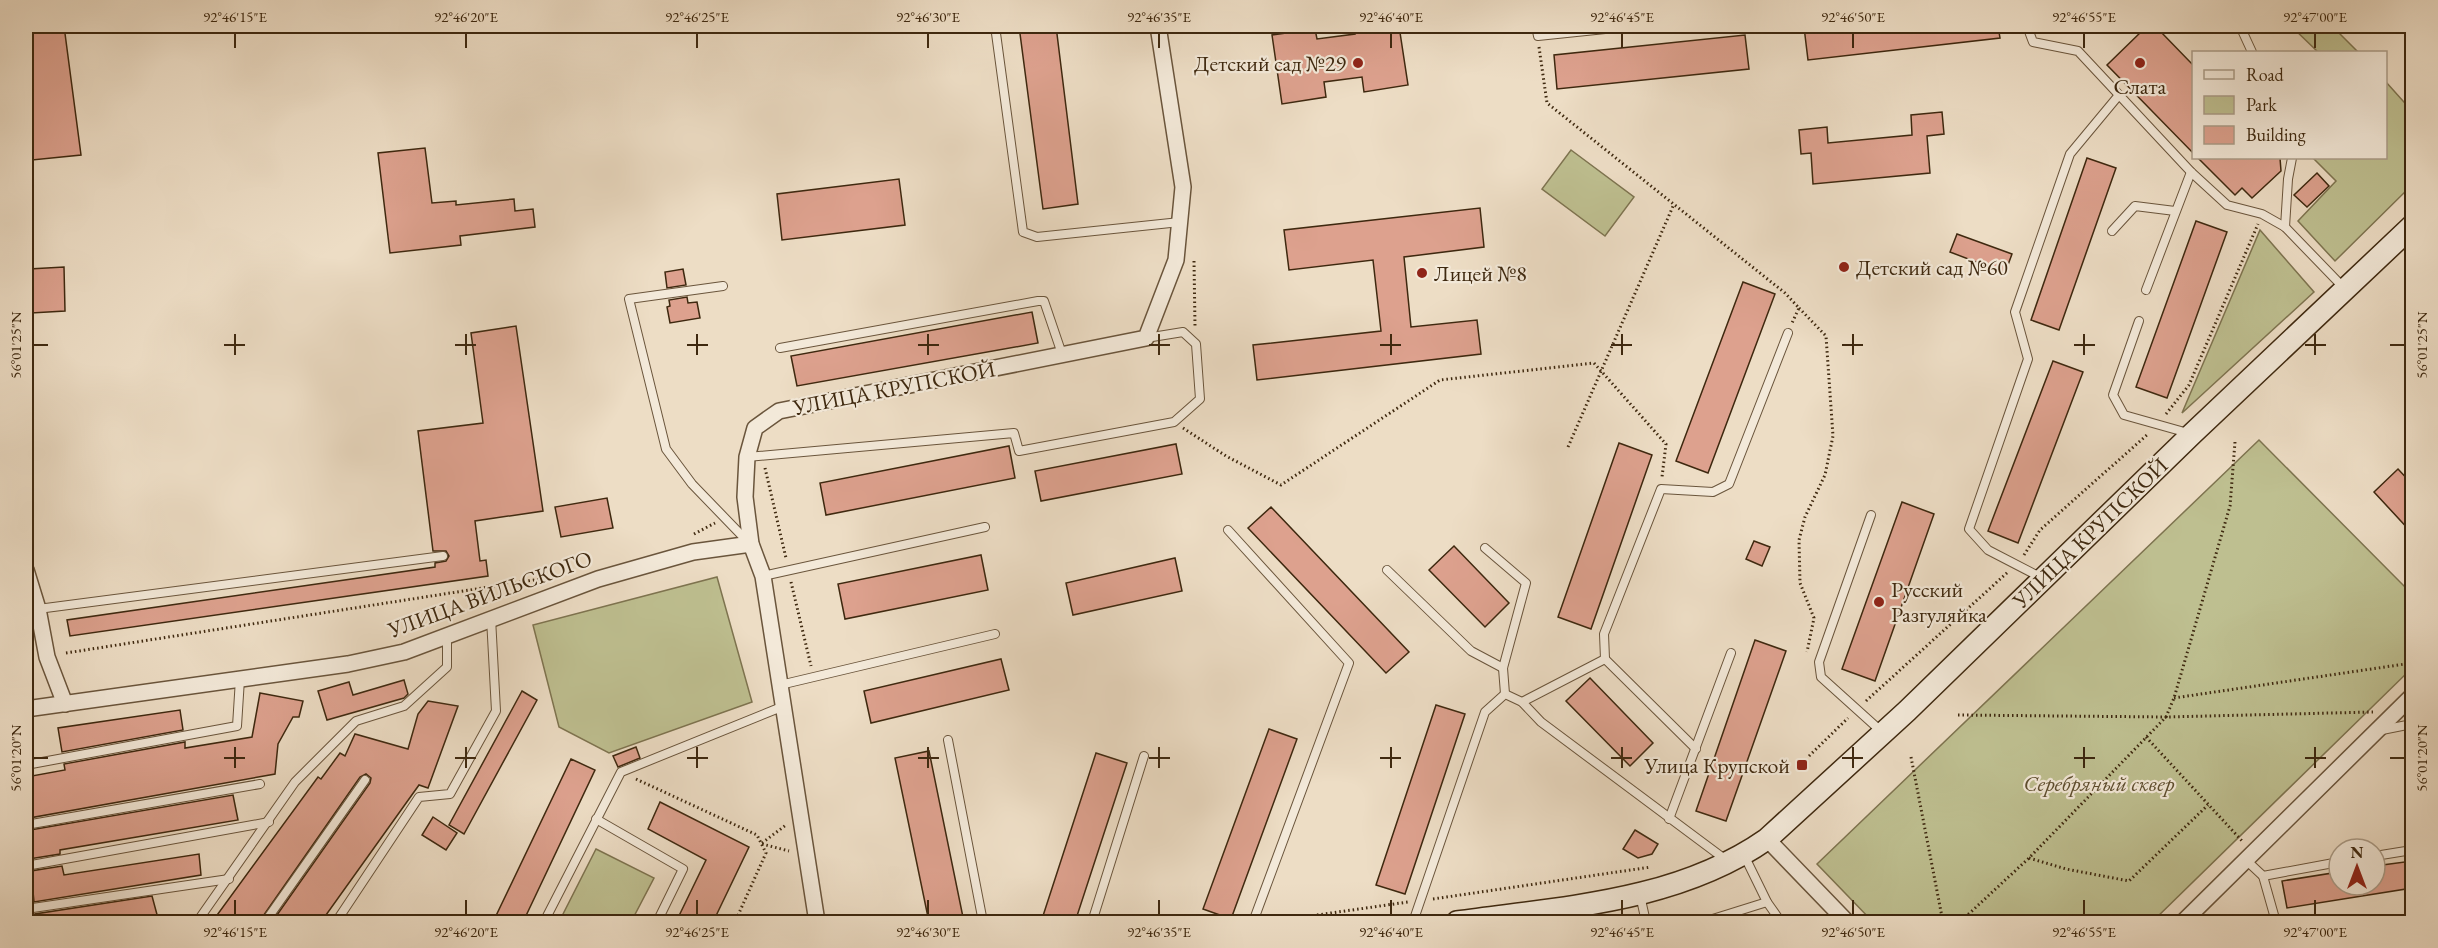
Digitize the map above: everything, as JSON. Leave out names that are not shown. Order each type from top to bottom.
[{"type":"street","points":[[1146,338],[1176,260],[1183,187],[1158,26]]},
{"type":"street","name":"УЛИЦА КРУПСКОЙ","points":[[1457,922],[1640,895],[1687,881],[1736,859],[1767,839],[1883,733],[2192,434],[2412,226]]},
{"type":"street","name":"УЛИЦА КРУПСКОЙ","points":[[817,922],[763,576],[750,544],[745,497],[747,457],[755,428],[779,411],[1146,338]]},
{"type":"street","name":"УЛИЦА ВИЛЬСКОГО","points":[[26,709],[348,664],[404,652],[598,579],[693,552],[750,544]]},
{"type":"street","points":[[26,570],[38,609],[47,657],[65,704]]},
{"type":"street","points":[[2183,922],[2412,696]]},
{"type":"street","points":[[1767,839],[1847,922]]},
{"type":"lane","points":[[995,26],[1023,232],[1037,237],[1181,222]]},
{"type":"lane","points":[[1536,26],[1538,36],[1634,26]]},
{"type":"lane","points":[[2027,26],[2033,42],[2078,51],[2191,172],[2227,206],[2262,214],[2285,227],[2345,289]]},
{"type":"lane","points":[[2240,26],[2252,51]]},
{"type":"lane","points":[[2043,578],[1989,550],[1969,529],[2028,359],[2015,312],[2070,154],[2120,95]]},
{"type":"lane","points":[[2285,227],[2292,159]]},
{"type":"lane","points":[[2146,290],[2191,172]]},
{"type":"lane","points":[[2112,231],[2135,206],[2175,210]]},
{"type":"lane","points":[[723,286],[628,299],[666,448],[692,484],[750,544]]},
{"type":"lane","points":[[780,348],[1038,301],[1044,302],[1062,354]]},
{"type":"lane","points":[[2139,321],[2113,395],[2124,415],[2192,434]]},
{"type":"lane","points":[[747,457],[1014,432],[1019,451],[1174,422],[1200,399],[1196,344],[1183,332],[1146,338]]},
{"type":"lane","points":[[1696,749],[1605,659],[1604,634],[1661,489],[1713,492],[1729,484],[1788,333]]},
{"type":"lane","points":[[1871,515],[1819,662],[1821,677],[1883,733]]},
{"type":"lane","points":[[763,576],[985,527]]},
{"type":"lane","points":[[1228,530],[1349,663],[1253,922]]},
{"type":"lane","points":[[1485,548],[1526,583],[1503,668],[1506,694]]},
{"type":"lane","points":[[38,609],[443,556]]},
{"type":"lane","points":[[1387,570],[1471,651],[1503,668]]},
{"type":"lane","points":[[336,922],[419,798],[450,794],[496,711],[490,618]]},
{"type":"lane","points":[[780,685],[995,634]]},
{"type":"lane","points":[[197,922],[296,782],[356,721],[405,706],[447,667],[447,637]]},
{"type":"lane","points":[[1669,819],[1731,653]]},
{"type":"lane","points":[[1522,702],[1605,659]]},
{"type":"lane","points":[[26,765],[237,726],[240,679]]},
{"type":"lane","points":[[1506,694],[1522,702],[1541,722],[1669,819],[1736,859],[1781,922]]},
{"type":"lane","points":[[1413,922],[1485,712],[1506,694]]},
{"type":"lane","points":[[544,922],[621,772],[784,706]]},
{"type":"lane","points":[[2378,731],[2412,724]]},
{"type":"lane","points":[[948,740],[983,922]]},
{"type":"lane","points":[[1092,922],[1144,756]]},
{"type":"lane","points":[[265,922],[365,780]]},
{"type":"lane","points":[[26,825],[260,784]]},
{"type":"lane","points":[[596,819],[683,869],[657,922]]},
{"type":"lane","points":[[26,866],[269,822]]},
{"type":"lane","points":[[2387,854],[2412,849]]},
{"type":"lane","points":[[2251,857],[2263,876],[2276,922]]},
{"type":"lane","points":[[2263,876],[2327,864]]},
{"type":"lane","points":[[26,909],[229,879]]},
{"type":"lane","points":[[1640,895],[1646,922]]},
{"type":"lane","points":[[1703,922],[1767,902]]},
{"type":"path","points":[[1538,36],[1547,103],[1785,293],[1826,336],[1833,436],[1825,475],[1805,517],[1799,540],[1800,583],[1814,618],[1806,657]]},
{"type":"path","points":[[1568,447],[1599,371],[1674,204]]},
{"type":"path","points":[[1809,756],[2001,578],[2018,565],[2040,530],[2159,424],[2189,385],[2262,214]]},
{"type":"path","points":[[1788,333],[1799,308]]},
{"type":"path","points":[[1174,422],[1226,456],[1281,485],[1440,380],[1594,363],[1666,444],[1661,489]]},
{"type":"path","points":[[1960,922],[2029,858],[2166,717],[2174,698],[2230,506],[2235,442]]},
{"type":"path","points":[[745,497],[772,493]]},
{"type":"path","points":[[690,535],[724,517]]},
{"type":"path","points":[[66,653],[562,576]]},
{"type":"path","points":[[2174,698],[2412,663]]},
{"type":"path","points":[[1840,710],[1848,718]]},
{"type":"path","points":[[1958,715],[2166,717],[2381,712],[2390,719]]},
{"type":"path","points":[[2146,736],[2251,857]]},
{"type":"path","points":[[1911,757],[1943,922]]},
{"type":"path","points":[[621,772],[757,835],[766,853],[735,922]]},
{"type":"path","points":[[2029,858],[2066,869],[2129,881],[2208,805]]},
{"type":"path","points":[[762,844],[800,815]]},
{"type":"path","points":[[762,844],[806,856]]},
{"type":"path","points":[[1268,922],[1651,867]]},
{"type":"green space","points":[[2332,26],[2357,51],[2317,51],[2292,27]]},
{"type":"green space","points":[[2387,83],[2412,111],[2412,185],[2335,261],[2298,221],[2336,181],[2314,159],[2387,159]]},
{"type":"green space","points":[[1571,150],[1634,197],[1605,236],[1542,189]]},
{"type":"green space","points":[[2260,230],[2314,292],[2182,413]]},
{"type":"green space","name":"Серебряный сквер","points":[[2259,440],[2412,594],[2412,668],[2152,922],[1873,922],[1817,864]]},
{"type":"green space","points":[[717,577],[752,702],[609,753],[559,727],[533,625]]},
{"type":"green space","points":[[596,849],[654,878],[631,922],[559,922]]},
{"type":"building","points":[[26,26],[64,26],[81,155],[32,160],[26,105]]},
{"type":"building","points":[[1019,26],[1056,26],[1078,204],[1043,209]]},
{"type":"building","points":[[1354,26],[1399,26],[1408,85],[1364,92],[1362,77],[1324,82],[1326,97],[1282,104],[1272,35],[1315,29],[1317,39],[1355,34]]},
{"type":"building","points":[[1998,26],[2000,38],[1808,60],[1804,27]]},
{"type":"building","points":[[2143,30],[2160,31],[2192,64],[2192,152],[2107,65]]},
{"type":"building","points":[[1745,35],[1749,69],[1557,89],[1554,55]]},
{"type":"building","points":[[1942,112],[1944,134],[1927,136],[1930,173],[1813,184],[1811,153],[1801,154],[1799,130],[1827,127],[1828,143],[1912,135],[1911,115]]},
{"type":"building","points":[[425,148],[432,203],[456,201],[456,205],[514,199],[515,211],[533,209],[535,227],[460,236],[461,245],[390,253],[378,153]]},
{"type":"building","points":[[2087,158],[2116,168],[2059,330],[2031,320]]},
{"type":"building","points":[[2199,159],[2280,159],[2281,171],[2252,198],[2242,188],[2235,195]]},
{"type":"building","points":[[2317,173],[2329,186],[2307,207],[2294,195]]},
{"type":"building","points":[[899,179],[905,225],[782,240],[777,194]]},
{"type":"building","points":[[1480,208],[1484,247],[1404,257],[1411,327],[1477,320],[1481,354],[1257,380],[1253,345],[1381,331],[1373,260],[1289,270],[1284,230]]},
{"type":"building","points":[[2196,221],[2227,232],[2167,398],[2136,387]]},
{"type":"building","points":[[1957,234],[2012,254],[2005,273],[1950,252]]},
{"type":"building","points":[[64,267],[65,311],[31,313],[29,269]]},
{"type":"building","points":[[683,269],[686,285],[667,288],[665,272]]},
{"type":"building","points":[[1743,282],[1775,294],[1708,473],[1676,461]]},
{"type":"building","points":[[687,297],[688,303],[697,302],[700,318],[670,323],[667,307],[670,306],[669,300]]},
{"type":"building","points":[[1032,312],[1038,343],[797,386],[791,356]]},
{"type":"building","points":[[516,326],[543,511],[475,521],[480,561],[486,560],[488,576],[70,636],[67,620],[435,567],[435,563],[446,561],[449,556],[446,551],[433,551],[418,431],[483,423],[471,333]]},
{"type":"building","points":[[2053,361],[2083,372],[2018,543],[1988,531]]},
{"type":"building","points":[[1619,443],[1652,455],[1591,629],[1558,617]]},
{"type":"building","points":[[1176,444],[1182,474],[1041,501],[1035,471]]},
{"type":"building","points":[[1009,446],[1015,478],[826,515],[820,483]]},
{"type":"building","points":[[2398,469],[2412,484],[2412,533],[2374,492]]},
{"type":"building","points":[[607,498],[613,528],[561,537],[555,507]]},
{"type":"building","points":[[1902,502],[1934,514],[1875,681],[1842,669]]},
{"type":"building","points":[[1271,507],[1409,652],[1386,673],[1248,528]]},
{"type":"building","points":[[1754,541],[1770,547],[1762,566],[1746,559]]},
{"type":"building","points":[[1454,546],[1509,603],[1485,627],[1429,570]]},
{"type":"building","points":[[981,555],[988,590],[845,619],[838,584]]},
{"type":"building","points":[[1175,558],[1182,591],[1073,615],[1066,583]]},
{"type":"building","points":[[1755,640],[1786,651],[1726,821],[1696,811]]},
{"type":"building","points":[[1001,659],[1009,690],[871,723],[864,691]]},
{"type":"building","points":[[1590,678],[1653,743],[1630,766],[1566,701]]},
{"type":"building","points":[[404,680],[408,694],[404,698],[327,720],[318,691],[349,682],[353,695]]},
{"type":"building","points":[[522,691],[537,700],[464,834],[449,825]]},
{"type":"building","points":[[260,693],[303,701],[299,717],[293,717],[278,744],[275,774],[29,818],[26,777],[65,770],[64,764],[185,742],[185,748],[252,737]]},
{"type":"building","points":[[428,701],[458,706],[428,788],[419,785],[321,922],[272,922],[370,783],[371,778],[366,774],[360,777],[259,922],[212,922],[318,777],[321,779],[340,753],[345,756],[355,734],[408,749],[418,714]]},
{"type":"building","points":[[1436,705],[1465,714],[1405,894],[1376,885]]},
{"type":"building","points":[[180,710],[183,730],[62,752],[58,728]]},
{"type":"building","points":[[1269,729],[1297,739],[1231,919],[1203,909]]},
{"type":"building","points":[[636,747],[640,758],[618,767],[613,756]]},
{"type":"building","points":[[929,751],[964,922],[929,922],[895,758]]},
{"type":"building","points":[[1096,753],[1127,763],[1075,922],[1041,922]]},
{"type":"building","points":[[571,759],[595,770],[523,922],[493,922]]},
{"type":"building","points":[[233,795],[238,820],[60,850],[60,854],[29,859],[26,837],[31,836],[30,830]]},
{"type":"building","points":[[660,802],[749,847],[713,922],[676,922],[706,860],[648,829]]},
{"type":"building","points":[[433,817],[457,833],[446,850],[422,835]]},
{"type":"building","points":[[1635,830],[1658,844],[1652,854],[1638,858],[1623,849]]},
{"type":"building","points":[[199,854],[201,875],[34,902],[31,871],[62,866],[64,875]]},
{"type":"building","points":[[2412,861],[2412,888],[2387,892],[2387,864]]},
{"type":"building","points":[[2327,874],[2327,897],[2356,897],[2287,908],[2282,881]]},
{"type":"building","points":[[152,896],[159,922],[36,922],[35,914]]},
{"type":"place","name":"Детский сад №29","points":[[1358,63]]},
{"type":"place","name":"Слата","points":[[2140,63]]},
{"type":"place","name":"Детский сад №60","points":[[1844,267]]},
{"type":"place","name":"Лицей №8","points":[[1422,273]]},
{"type":"place","name":"Русский Разгуляйка","points":[[1879,602]]},
{"type":"place","name":"Улица Крупской","points":[[1802,765]]}]
